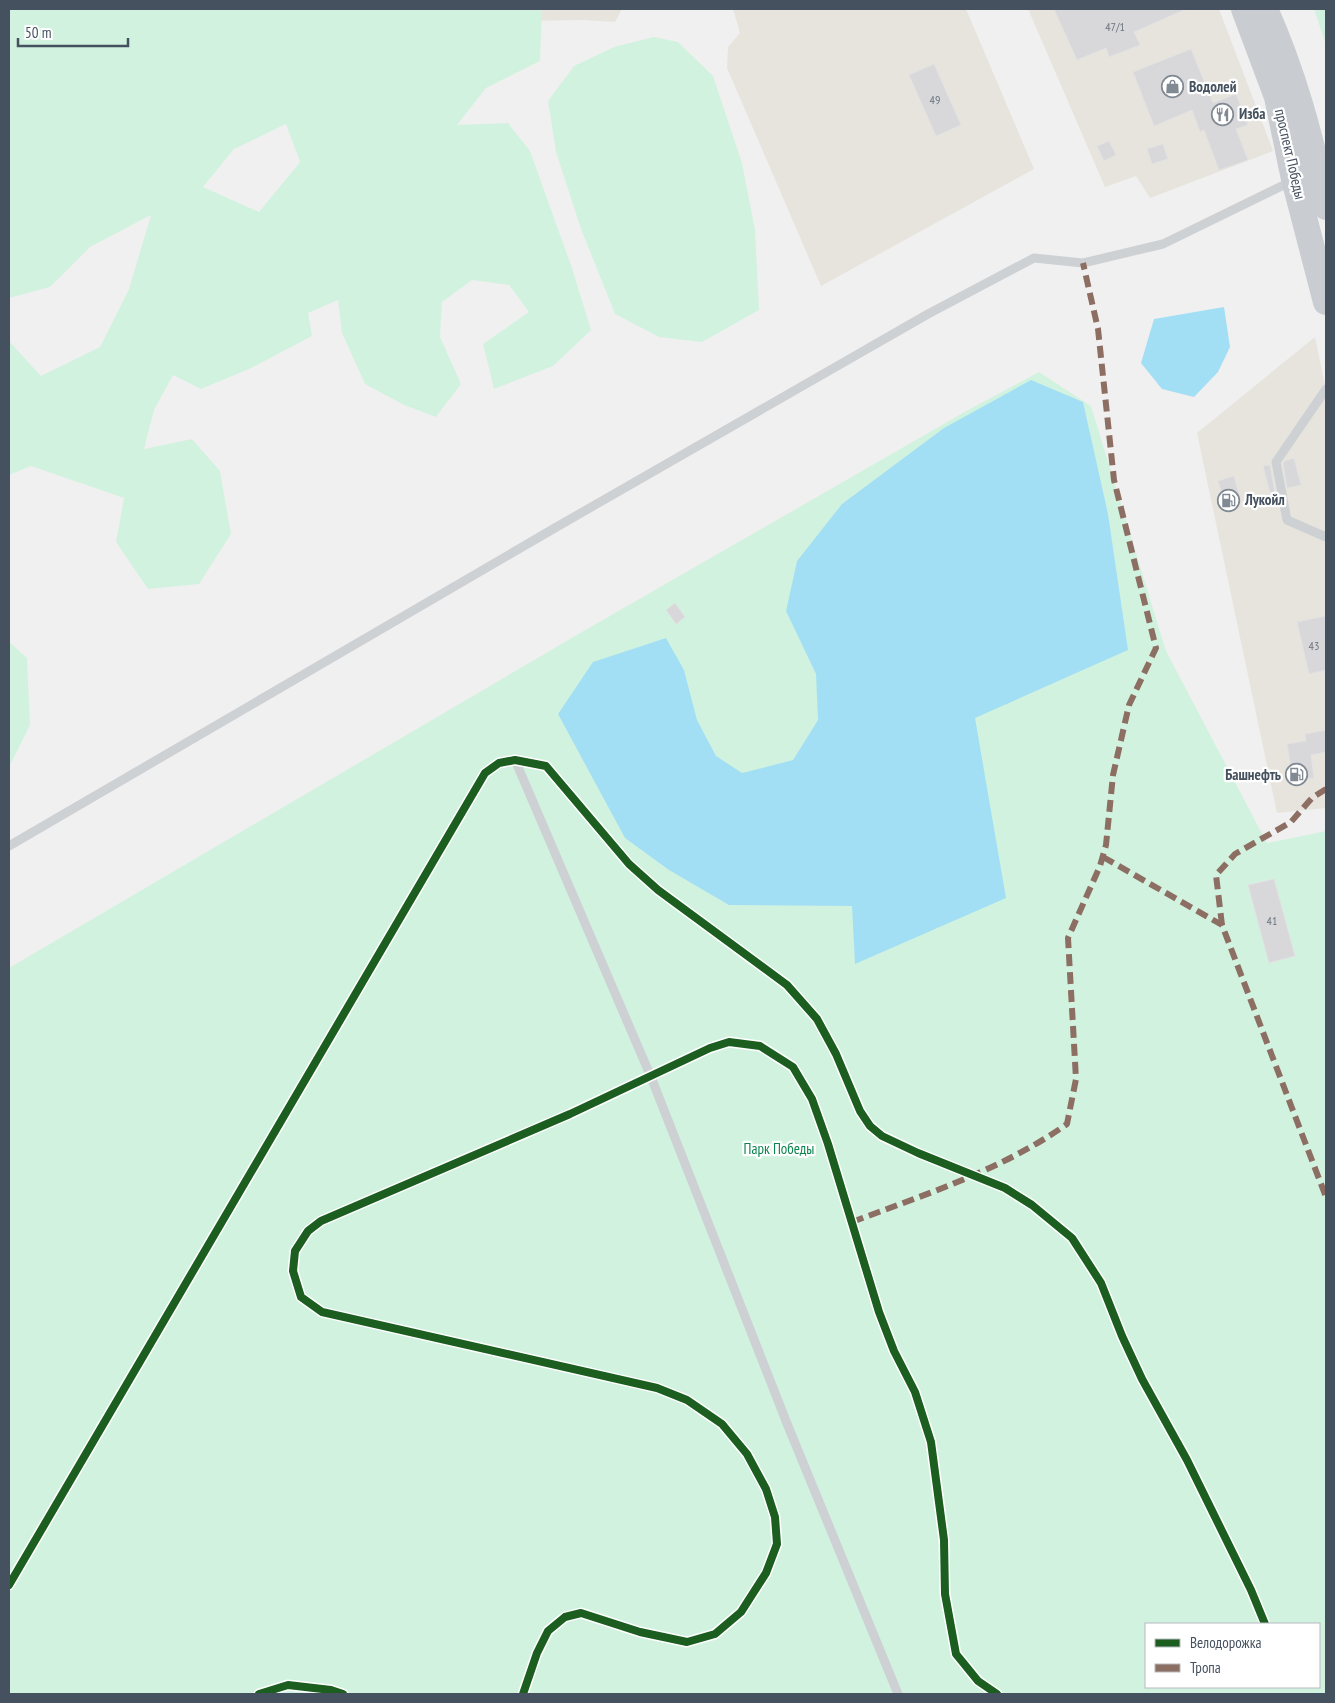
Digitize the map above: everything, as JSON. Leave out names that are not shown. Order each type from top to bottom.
[{"type":"main road","name":"проспект Победы","points":[[1244,9],[1277,97],[1294,179],[1326,302]]},
{"type":"main road","name":"проспект Победы","points":[[1265,9],[1290,70],[1306,123],[1326,207]]},
{"type":"lane","points":[[9,846],[560,525],[928,314],[1034,258],[1083,263],[1163,244],[1294,179]]},
{"type":"lane","points":[[1326,389],[1276,462],[1287,520],[1326,537]]},
{"type":"lane","points":[[515,760],[651,1077],[788,1426],[898,1694]]},
{"type":"shaded area","points":[[524,9],[622,9],[615,22],[584,20],[523,21]]},
{"type":"shaded area","points":[[733,9],[966,9],[1034,169],[821,286],[727,68],[728,47],[740,33]]},
{"type":"shaded area","points":[[1028,9],[1219,9],[1273,151],[1150,198],[1136,176],[1105,187]]},
{"type":"shaded area","points":[[1315,337],[1326,390],[1326,808],[1277,813],[1197,433]]},
{"type":"green space","points":[[9,9],[542,9],[540,61],[486,88],[457,125],[508,123],[530,151],[572,268],[591,330],[553,366],[494,389],[483,344],[529,312],[509,285],[472,280],[442,302],[440,337],[461,384],[436,417],[404,405],[365,384],[342,333],[338,300],[308,313],[312,336],[249,369],[201,389],[173,375],[154,410],[144,449],[192,439],[220,471],[231,534],[199,584],[148,589],[116,542],[124,498],[31,466],[9,475],[9,341],[41,376],[100,347],[129,289],[151,215],[90,247],[50,287],[9,298]],"holes":[[[286,124],[300,162],[259,212],[203,187],[234,149]]]},
{"type":"green space","points":[[1314,9],[1326,9],[1326,45]]},
{"type":"green space","points":[[654,37],[678,42],[713,76],[742,163],[755,230],[759,310],[702,342],[659,337],[615,314],[581,229],[556,152],[548,101],[574,66],[614,47]]},
{"type":"green space","name":"Парк Победы","points":[[1039,372],[1091,406],[1166,651],[1267,843],[1326,831],[1326,1694],[9,1694],[9,968],[575,636],[968,410]]},
{"type":"green space","points":[[9,642],[27,658],[30,725],[9,767]]},
{"type":"water","points":[[1224,307],[1230,347],[1218,372],[1194,397],[1162,389],[1141,363],[1154,319]]},
{"type":"water","points":[[1031,380],[1083,402],[1108,514],[1128,650],[975,718],[1006,898],[855,964],[852,906],[729,905],[669,870],[625,838],[558,714],[593,662],[666,638],[684,670],[697,720],[716,756],[742,773],[793,760],[818,720],[816,674],[786,611],[797,561],[842,504],[944,428]]},
{"type":"building","points":[[1054,9],[1186,9],[1134,32],[1140,45],[1109,57],[1106,48],[1077,60]]},
{"type":"building","points":[[1191,49],[1213,103],[1236,94],[1248,125],[1236,129],[1248,160],[1219,170],[1204,130],[1200,132],[1192,110],[1154,126],[1133,72]]},
{"type":"building","points":[[934,64],[961,125],[936,136],[909,75]]},
{"type":"building","points":[[1109,141],[1116,155],[1104,161],[1097,146]]},
{"type":"building","points":[[1163,144],[1168,159],[1152,164],[1147,149]]},
{"type":"building","points":[[1294,458],[1301,485],[1287,488],[1283,463]]},
{"type":"building","points":[[1270,465],[1275,492],[1270,493],[1263,466]]},
{"type":"building","points":[[1234,476],[1241,502],[1225,506],[1218,481]]},
{"type":"building","points":[[675,603],[685,617],[676,624],[666,610]]},
{"type":"building","points":[[1326,616],[1326,670],[1309,674],[1297,622]]},
{"type":"building","points":[[1326,730],[1326,752],[1311,755],[1314,778],[1293,781],[1287,744],[1306,741],[1305,734]]},
{"type":"building","points":[[1274,879],[1295,956],[1269,963],[1248,885]]},
{"type":"marked path","points":[[852,1222],[990,1168],[1016,1155],[1067,1124],[1076,1079],[1068,938],[1100,866],[1106,845],[1113,775],[1129,705],[1156,648],[1114,480],[1098,329],[1083,263]]},
{"type":"marked path","points":[[1222,925],[1216,875],[1235,854],[1291,822],[1312,798],[1326,789]]},
{"type":"marked path","points":[[1103,857],[1222,925],[1326,1197]]},
{"type":"cycle path","points":[[9,1585],[485,773],[499,763],[515,760],[546,766],[629,864],[658,890],[787,985],[817,1019],[836,1054],[860,1111],[870,1126],[882,1136],[918,1153],[1005,1188],[1032,1205],[1072,1238],[1101,1283],[1122,1336],[1142,1379],[1187,1460],[1251,1590],[1265,1623]]},
{"type":"cycle path","points":[[523,1694],[537,1653],[548,1631],[565,1617],[581,1613],[640,1632],[687,1642],[715,1634],[741,1612],[766,1573],[777,1544],[775,1517],[766,1489],[747,1454],[722,1424],[687,1400],[657,1388],[322,1312],[301,1297],[293,1271],[295,1251],[308,1231],[321,1221],[570,1114],[710,1048],[729,1042],[760,1046],[793,1067],[812,1099],[828,1144],[879,1312],[894,1351],[915,1392],[931,1442],[944,1540],[945,1594],[956,1654],[978,1681],[997,1694]]},
{"type":"cycle path","points":[[259,1694],[288,1685],[331,1690],[343,1694]]},
{"type":"place","name":"Водолей","points":[[1173,87]]},
{"type":"place","name":"Изба","points":[[1223,114]]},
{"type":"place","name":"Лукойл","points":[[1229,500]]},
{"type":"place","name":"Башнефть","points":[[1297,775]]}]
